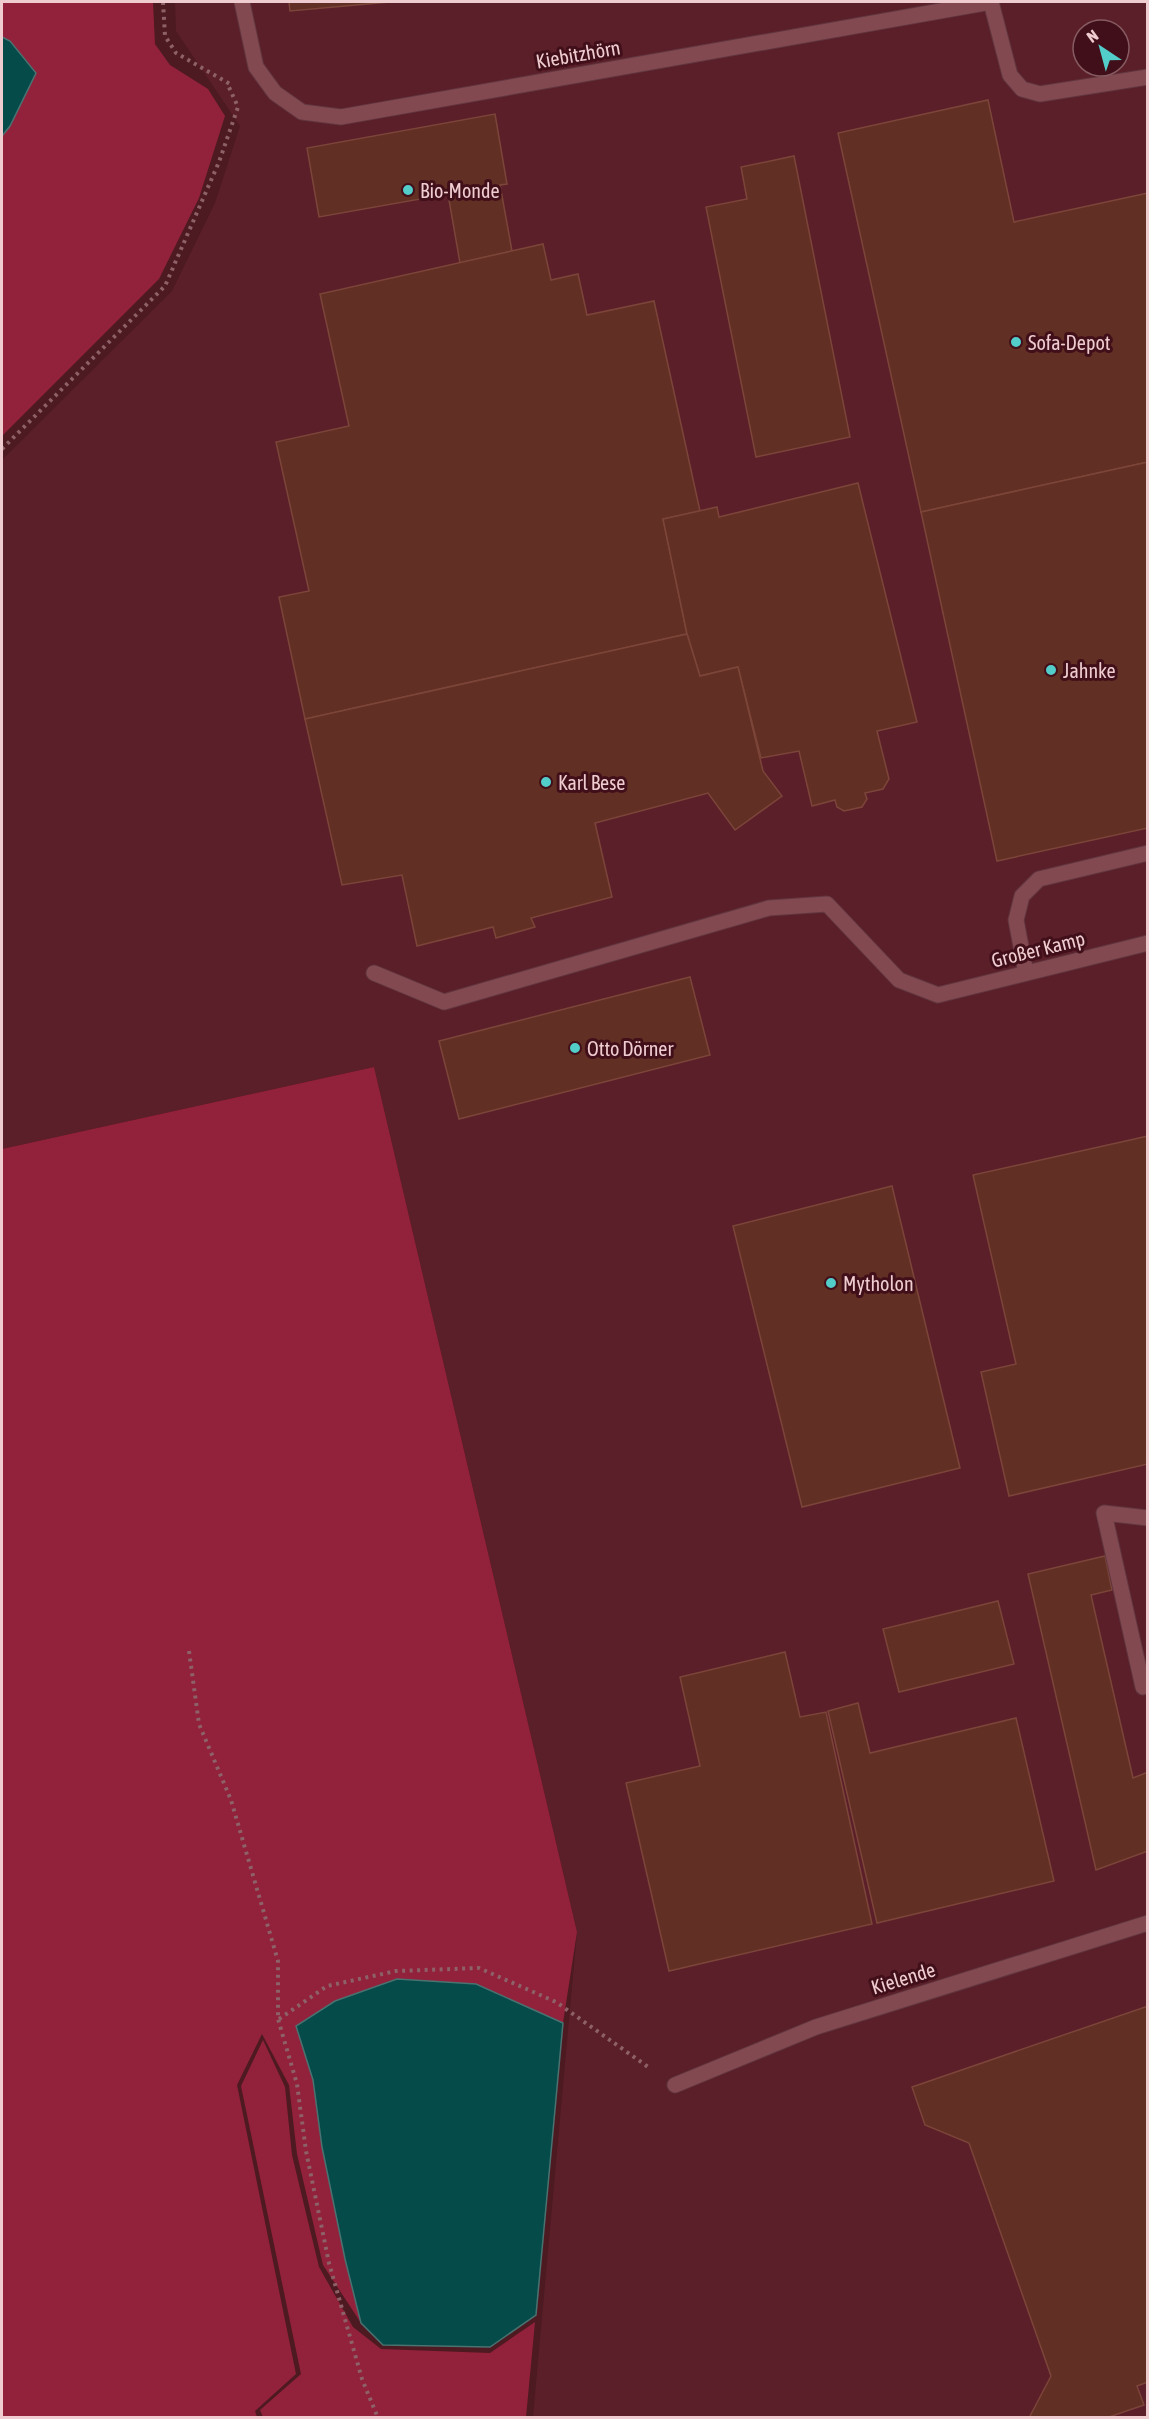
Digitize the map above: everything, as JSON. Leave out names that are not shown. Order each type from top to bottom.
[{"type":"street","name":"Kiebitzhörn","points":[[242,2],[256,67],[275,93],[302,112],[341,117],[991,2]]},
{"type":"street","points":[[991,2],[1010,75],[1022,89],[1040,94],[1148,76]]},
{"type":"street","points":[[1026,973],[1016,920],[1022,896],[1039,879],[1148,853]]},
{"type":"street","name":"Großer Kamp","points":[[374,973],[444,1002],[769,908],[827,903],[899,980],[938,995],[1148,943]]},
{"type":"street","points":[[1143,1688],[1104,1512],[1148,1518]]},
{"type":"street","name":"Kielende","points":[[675,2085],[816,2027],[1148,1923]]},
{"type":"path","points":[[2,449],[165,286],[219,162],[238,107],[228,85],[176,53],[165,36],[164,2]]},
{"type":"path","points":[[228,85],[256,67]]},
{"type":"path","points":[[189,1650],[199,1724],[231,1800],[279,1962],[278,2019],[297,2084],[306,2151],[329,2264],[362,2379],[378,2418]]},
{"type":"path","points":[[278,2019],[327,1986],[396,1971],[479,1968],[556,2002],[675,2085]]},
{"type":"shaded area","points":[[2,2],[153,2],[155,44],[170,65],[208,89],[225,116],[199,198],[159,279],[2,436],[2,136],[10,126],[10,41],[2,37]]},
{"type":"shaded area","points":[[175,2],[1147,2],[1147,2417],[533,2417],[577,1932],[374,1067],[2,1149],[2,460],[172,291],[215,203],[240,126],[176,31]]},
{"type":"shaded area","points":[[374,1067],[577,1932],[563,2023],[476,1984],[297,2026],[313,2080],[322,2147],[361,2323],[323,2265],[297,2154],[289,2085],[262,2034],[237,2085],[296,2374],[255,2411],[257,2417],[2,2417],[2,1149]]},
{"type":"shaded area","points":[[263,2040],[285,2087],[292,2155],[319,2267],[353,2327],[381,2349],[490,2353],[535,2322],[526,2417],[263,2417],[260,2410],[301,2374],[241,2086]]},
{"type":"water","points":[[2,37],[10,41],[36,73],[10,126],[2,136]]},
{"type":"water","points":[[397,1979],[476,1984],[563,2023],[536,2315],[490,2347],[383,2345],[361,2323],[322,2147],[313,2080],[296,2026],[335,2001]]},
{"type":"building","points":[[289,2],[390,2],[290,11]]},
{"type":"building","name":"Sofa-Depot","points":[[988,100],[1014,222],[1148,193],[1148,462],[921,512],[838,133]]},
{"type":"building","name":"Bio-Monde","points":[[495,114],[507,184],[500,185],[512,251],[460,263],[448,194],[319,217],[307,148]]},
{"type":"building","points":[[794,156],[850,437],[756,457],[706,207],[747,199],[741,167]]},
{"type":"building","points":[[543,244],[551,280],[578,274],[587,315],[654,301],[700,511],[663,519],[687,634],[305,719],[279,597],[309,591],[276,442],[349,426],[320,294]]},
{"type":"building","name":"Jahnke","points":[[1148,462],[1148,828],[997,861],[921,512]]},
{"type":"building","points":[[858,483],[917,722],[877,731],[889,779],[883,789],[865,793],[867,799],[862,807],[844,811],[837,807],[835,800],[812,806],[799,751],[761,758],[738,667],[700,676],[687,634],[663,519],[717,507],[719,517]]},
{"type":"building","name":"Karl Bese","points":[[687,634],[700,676],[738,667],[763,771],[782,796],[735,830],[708,793],[595,823],[612,897],[531,918],[535,927],[496,938],[493,927],[417,946],[402,875],[342,885],[305,719]]},
{"type":"building","name":"Otto Dörner","points":[[690,977],[710,1055],[459,1119],[439,1041]]},
{"type":"building","points":[[1148,1136],[1148,1464],[1009,1496],[981,1372],[1016,1364],[973,1175]]},
{"type":"building","points":[[892,1186],[960,1468],[802,1507],[733,1226]]},
{"type":"building","points":[[1105,1556],[1112,1590],[1091,1595],[1133,1778],[1148,1772],[1148,1851],[1096,1870],[1028,1574]]},
{"type":"building","points":[[998,1601],[1014,1664],[899,1692],[883,1629]]},
{"type":"building","points":[[785,1652],[800,1717],[826,1712],[872,1924],[669,1971],[626,1783],[700,1766],[680,1677]]},
{"type":"building","points":[[858,1703],[870,1753],[1016,1718],[1054,1881],[877,1923],[828,1711]]},
{"type":"building","points":[[1148,2006],[1148,2382],[1137,2386],[1144,2405],[1106,2418],[1029,2418],[1051,2376],[969,2143],[925,2125],[912,2087]]},
{"type":"place","name":"Bio-Monde","points":[[408,190]]},
{"type":"place","name":"Sofa-Depot","points":[[1016,342]]},
{"type":"place","name":"Jahnke","points":[[1051,670]]},
{"type":"place","name":"Karl Bese","points":[[546,782]]},
{"type":"place","name":"Otto Dörner","points":[[575,1048]]},
{"type":"place","name":"Mytholon","points":[[831,1283]]}]
